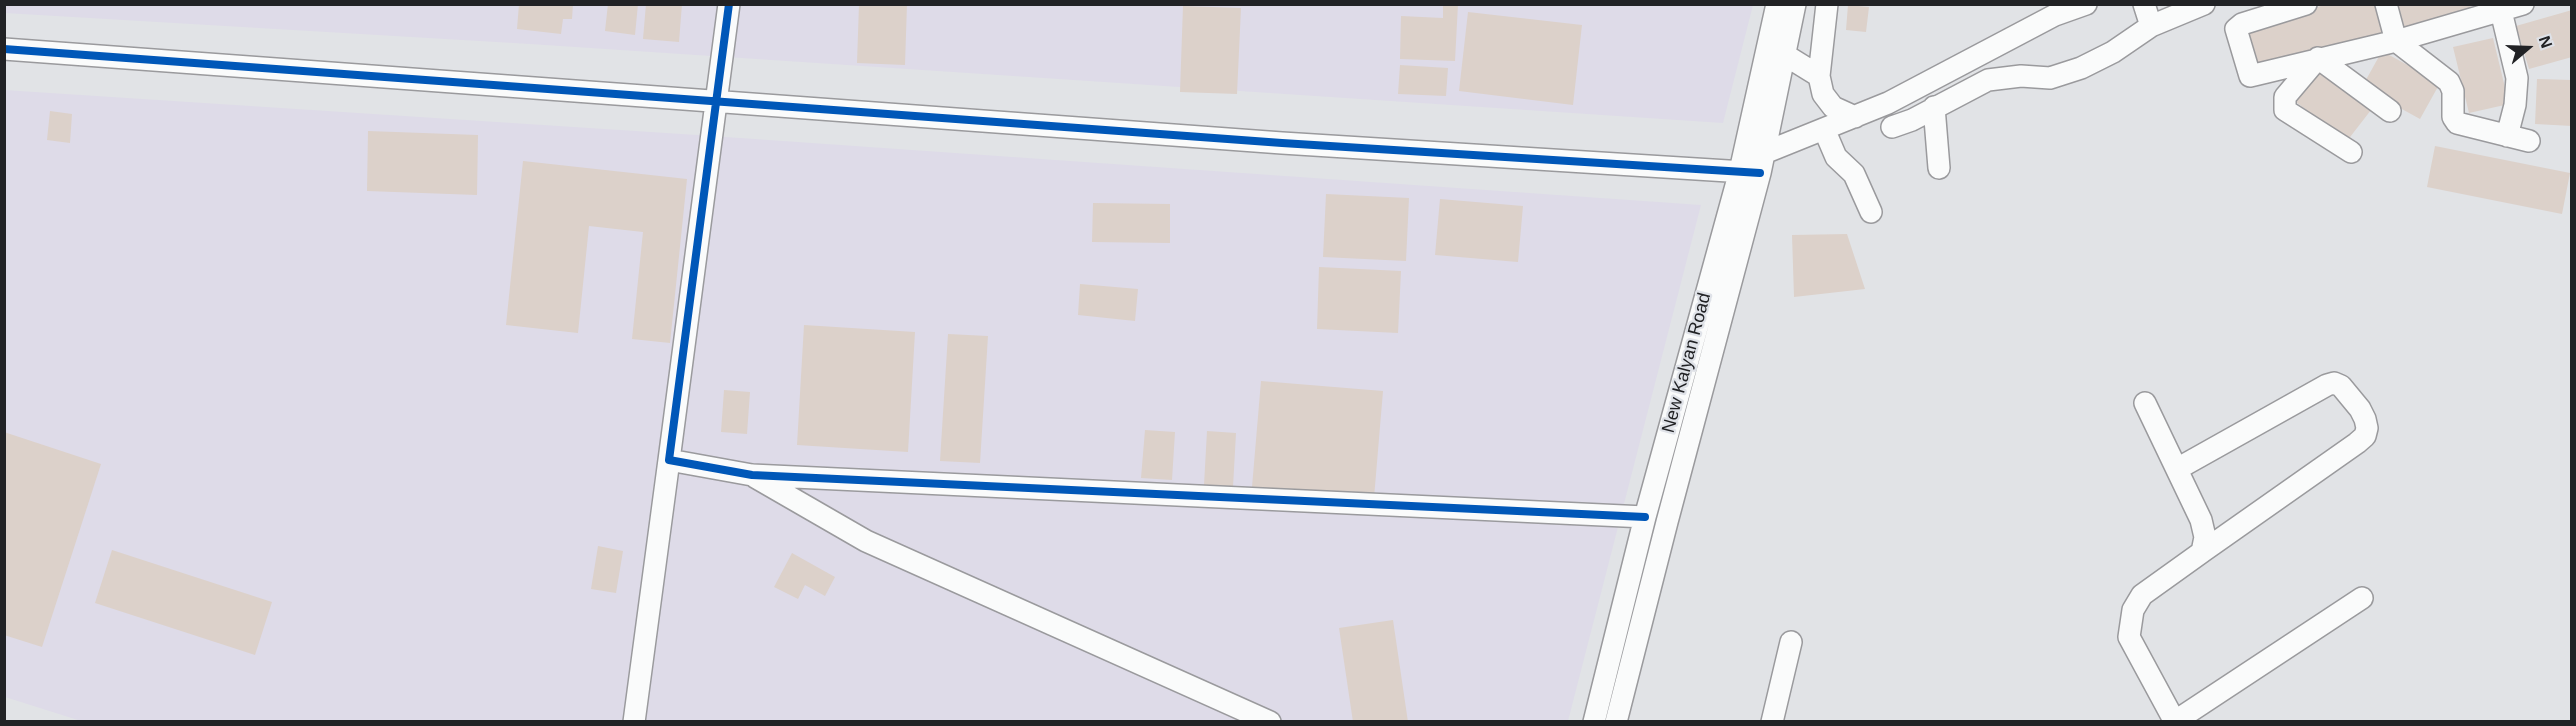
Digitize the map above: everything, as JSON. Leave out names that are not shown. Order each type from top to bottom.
[{"type":"street","points":[[634,722],[714,101],[729,4]]},
{"type":"street","name":"New Kalyan Road","points":[[1617,722],[1755,166],[1766,99],[1777,4]]},
{"type":"street","name":"New Kalyan Road","points":[[1594,722],[1645,516],[1755,166],[1766,99],[1785,55],[1795,4]]},
{"type":"street","points":[[1827,4],[1819,76],[1824,94],[1833,107],[1855,117]]},
{"type":"street","points":[[4,48],[1270,142],[1755,166],[1816,132],[1888,103],[2055,15],[2086,4]]},
{"type":"street","points":[[2144,4],[2151,26]]},
{"type":"street","points":[[1892,127],[1912,120],[1988,80],[2021,76],[2050,78],[2081,68],[2113,51],[2151,26],[2204,4]]},
{"type":"street","points":[[2306,4],[2242,24],[2235,32],[2247,74],[2252,77],[2318,58],[2396,41],[2478,11],[2501,11],[2523,4]]},
{"type":"street","points":[[2386,4],[2396,41],[2449,82],[2453,92],[2453,117],[2457,123],[2529,141]]},
{"type":"street","points":[[2501,11],[2517,78],[2515,105],[2507,136]]},
{"type":"street","points":[[1785,55],[1819,76]]},
{"type":"street","points":[[2318,58],[2390,111]]},
{"type":"street","points":[[2318,58],[2285,97],[2285,110],[2351,152]]},
{"type":"street","points":[[1949,72],[1960,93]]},
{"type":"street","points":[[1934,107],[1939,168]]},
{"type":"street","points":[[1816,132],[1836,157],[1854,174],[1871,212]]},
{"type":"street","points":[[2177,469],[2334,383],[2341,386],[2360,409],[2365,419],[2367,428],[2365,436],[2357,443],[2142,596],[2133,610],[2129,637],[2175,721],[2362,598]]},
{"type":"street","points":[[2145,403],[2201,520],[2205,537],[2202,552]]},
{"type":"street","points":[[669,460],[752,475],[1645,516]]},
{"type":"street","points":[[752,475],[866,541],[1270,722]]},
{"type":"street","points":[[1772,722],[1791,642]]},
{"type":"shaded area","points":[[4,5],[1753,5],[1723,123],[530,44],[5,13]]},
{"type":"shaded area","points":[[4,90],[697,135],[1701,205],[1568,721],[81,721],[5,697]]},
{"type":"building","points":[[519,4],[573,4],[572,19],[563,19],[561,34],[517,29]]},
{"type":"building","points":[[608,4],[638,4],[635,35],[605,31]]},
{"type":"building","points":[[646,4],[682,4],[679,42],[643,39]]},
{"type":"building","points":[[859,4],[907,4],[905,65],[857,63]]},
{"type":"building","points":[[1443,4],[1458,4],[1455,61],[1400,59],[1401,16],[1443,18]]},
{"type":"building","points":[[2328,4],[2378,4],[2386,35],[2254,71],[2242,28]]},
{"type":"building","points":[[2398,4],[2470,4],[2471,10],[2405,29]]},
{"type":"building","points":[[1848,5],[1869,7],[1866,32],[1846,30]]},
{"type":"building","points":[[1183,6],[1241,8],[1237,94],[1180,92]]},
{"type":"building","points":[[2572,10],[2572,57],[2529,69],[2516,26]]},
{"type":"building","points":[[1468,12],[1582,25],[1573,105],[1459,91]]},
{"type":"building","points":[[2493,38],[2509,104],[2469,113],[2453,47]]},
{"type":"building","points":[[2382,51],[2440,83],[2420,119],[2362,87]]},
{"type":"building","points":[[1400,65],[1448,68],[1446,96],[1398,94]]},
{"type":"building","points":[[2320,70],[2371,110],[2347,141],[2296,102]]},
{"type":"building","points":[[2537,79],[2572,80],[2572,126],[2535,124]]},
{"type":"building","points":[[50,111],[72,114],[70,143],[47,140]]},
{"type":"building","points":[[368,131],[478,135],[477,195],[367,191]]},
{"type":"building","points":[[2435,146],[2570,173],[2562,214],[2427,187]]},
{"type":"building","points":[[523,161],[687,179],[670,343],[632,339],[643,232],[589,226],[578,333],[506,325]]},
{"type":"building","points":[[1326,194],[1409,198],[1406,261],[1323,257]]},
{"type":"building","points":[[1440,199],[1523,206],[1518,262],[1435,255]]},
{"type":"building","points":[[1093,203],[1170,204],[1170,243],[1092,242]]},
{"type":"building","points":[[1847,234],[1865,289],[1794,297],[1792,235]]},
{"type":"building","points":[[1319,267],[1401,271],[1398,333],[1317,329]]},
{"type":"building","points":[[1080,284],[1138,289],[1135,321],[1078,315]]},
{"type":"building","points":[[804,325],[915,332],[908,452],[797,445]]},
{"type":"building","points":[[948,334],[988,336],[980,463],[940,461]]},
{"type":"building","points":[[1261,381],[1383,391],[1374,498],[1252,487]]},
{"type":"building","points":[[724,390],[750,392],[747,434],[721,432]]},
{"type":"building","points":[[1145,430],[1175,432],[1172,480],[1141,478]]},
{"type":"building","points":[[1207,431],[1236,433],[1233,487],[1204,485]]},
{"type":"building","points":[[4,432],[101,464],[42,647],[4,635]]},
{"type":"building","points":[[598,546],[623,551],[616,593],[591,589]]},
{"type":"building","points":[[112,550],[272,602],[255,655],[95,603]]},
{"type":"building","points":[[792,553],[835,577],[825,596],[805,585],[798,599],[774,587]]},
{"type":"building","points":[[1393,620],[1408,722],[1353,722],[1339,628]]},
{"type":"cycle path","points":[[729,4],[669,460],[752,475],[1645,517]]},
{"type":"cycle path","points":[[4,49],[1282,143],[1760,173]]}]
